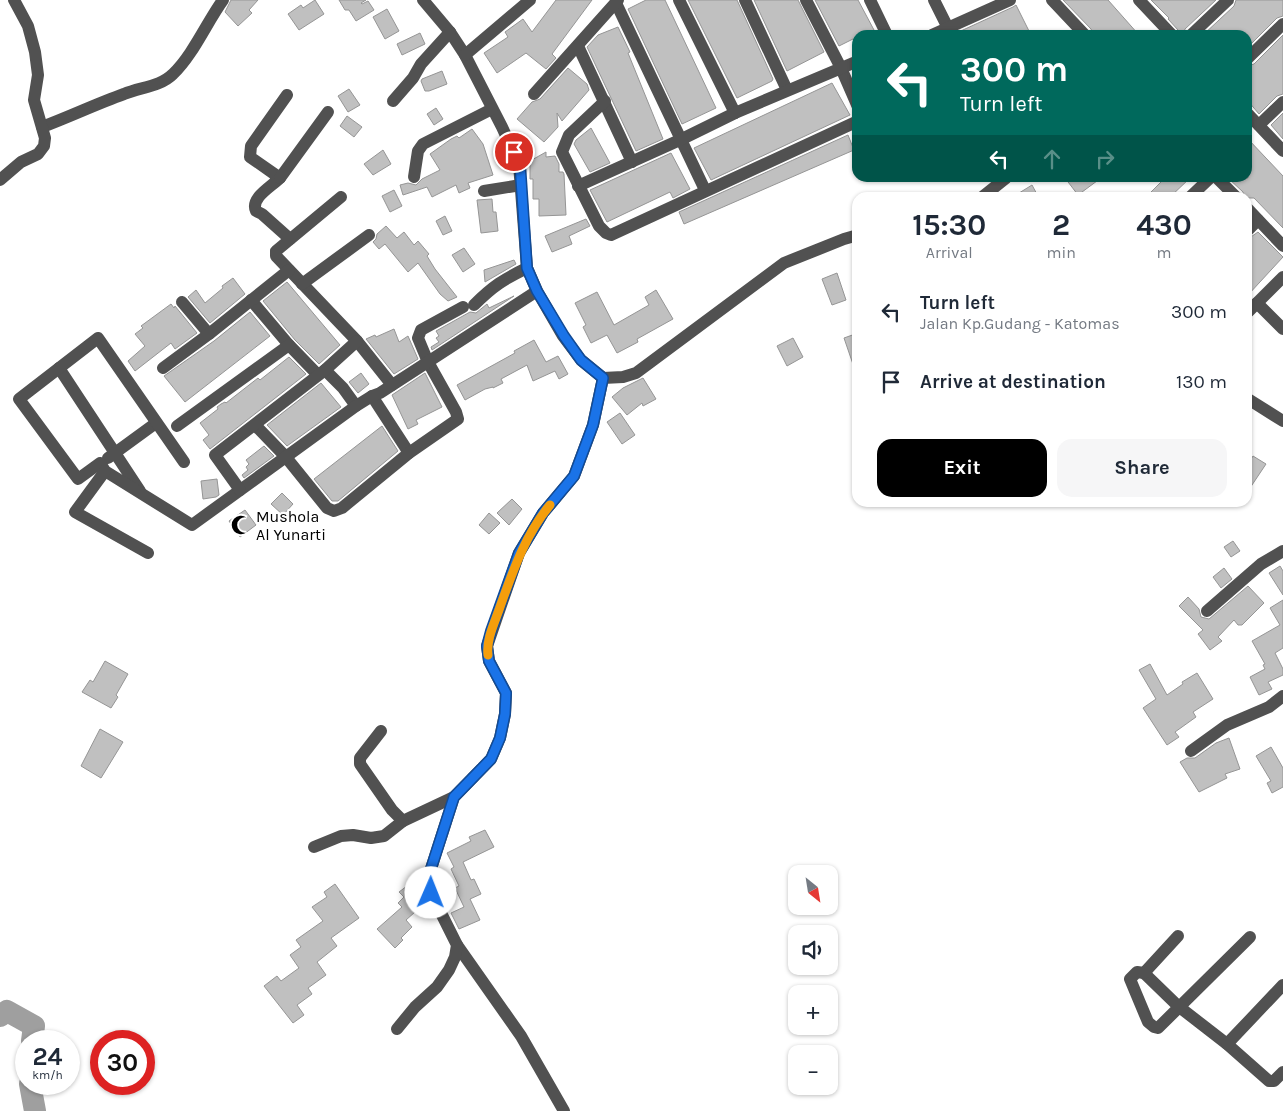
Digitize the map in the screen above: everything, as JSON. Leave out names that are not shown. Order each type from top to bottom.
[{"type":"street","points":[[0,180],[21,162],[38,154],[44,146],[45,138],[34,100],[38,75],[35,52],[28,26],[14,0]]},
{"type":"street","points":[[42,127],[126,93],[146,88],[173,74],[190,54],[209,20],[223,0]]},
{"type":"street","points":[[423,0],[450,32],[464,55],[520,164],[527,268],[537,291],[581,360],[603,378],[623,377],[636,373],[784,263],[852,237]]},
{"type":"street","points":[[464,55],[530,0]]},
{"type":"street","points":[[679,0],[735,113]]},
{"type":"street","points":[[745,0],[787,90]]},
{"type":"street","points":[[806,0],[852,93]]},
{"type":"street","points":[[870,0],[885,30]]},
{"type":"street","points":[[934,0],[948,28]]},
{"type":"street","points":[[1052,0],[1076,30]]},
{"type":"street","points":[[1196,30],[1228,0]]},
{"type":"street","points":[[534,94],[617,1],[705,190]]},
{"type":"street","points":[[1142,1],[1168,30]]},
{"type":"street","points":[[943,30],[1002,2]]},
{"type":"street","points":[[1252,54],[1283,24]]},
{"type":"street","points":[[393,101],[413,78],[421,64],[450,32]]},
{"type":"street","points":[[578,46],[632,162]]},
{"type":"street","points":[[578,186],[735,113],[852,63]]},
{"type":"street","points":[[280,178],[250,157],[250,146],[287,95]]},
{"type":"street","points":[[605,102],[569,135],[562,152],[599,226],[611,235],[852,124]]},
{"type":"street","points":[[1259,126],[1283,102]]},
{"type":"street","points":[[414,177],[418,151],[423,144],[492,109]]},
{"type":"street","points":[[290,239],[256,211],[254,206],[255,200],[280,178],[328,112]]},
{"type":"street","points":[[1252,118],[1283,151]]},
{"type":"street","points":[[988,192],[1001,182]]},
{"type":"street","points":[[1195,192],[1206,182]]},
{"type":"street","points":[[1222,182],[1231,192]]},
{"type":"street","points":[[484,191],[521,185]]},
{"type":"street","points":[[341,197],[276,251],[276,256],[358,341],[392,385]]},
{"type":"street","points":[[1252,213],[1283,246]]},
{"type":"street","points":[[1252,226],[1258,220]]},
{"type":"street","points":[[302,284],[369,235]]},
{"type":"street","points":[[255,425],[285,456],[327,508],[334,511],[342,508],[409,453],[458,419],[428,362],[418,338],[422,330],[468,306],[503,280],[527,268]]},
{"type":"street","points":[[163,368],[289,270]]},
{"type":"street","points":[[1283,277],[1252,307],[1283,329]]},
{"type":"street","points":[[102,467],[192,525],[356,406],[372,396],[380,394],[537,291]]},
{"type":"street","points":[[251,300],[289,345],[343,388],[356,406]]},
{"type":"street","points":[[182,302],[209,334]]},
{"type":"street","points":[[86,497],[78,479],[19,399],[98,338],[184,462]]},
{"type":"street","points":[[240,490],[215,455],[358,341]]},
{"type":"street","points":[[177,426],[289,345]]},
{"type":"street","points":[[59,368],[143,495]]},
{"type":"street","points":[[314,847],[341,836],[353,835],[371,838],[384,836],[403,821],[454,797],[491,759],[500,738],[505,714],[506,693],[489,661],[487,646],[519,553],[543,513],[574,476],[593,425],[603,378]]},
{"type":"street","points":[[372,396],[409,453]]},
{"type":"street","points":[[1252,402],[1283,421]]},
{"type":"street","points":[[148,553],[75,512],[86,497],[102,467],[114,453],[156,422]]},
{"type":"street","points":[[78,479],[102,467]]},
{"type":"street","points":[[1207,612],[1261,564],[1283,551]]},
{"type":"street","points":[[1191,751],[1227,725],[1269,707],[1283,696]]},
{"type":"street","points":[[381,731],[360,758],[360,764],[392,810],[403,821]]},
{"type":"street","points":[[454,797],[428,878],[431,893],[457,945],[521,1036],[564,1111]]},
{"type":"street","points":[[1144,973],[1178,936]]},
{"type":"street","points":[[1250,937],[1178,1006],[1158,1028],[1148,1022],[1130,979],[1137,972],[1144,973],[1178,1006],[1228,1044],[1269,1081],[1274,1081],[1283,1072]]},
{"type":"street","points":[[397,1029],[414,1007],[437,987],[449,970],[455,957],[457,945]]},
{"type":"street","points":[[1228,1044],[1283,985]]},
{"type":"building","points":[[231,0],[258,0],[249,10],[252,13],[238,26],[225,12]]},
{"type":"building","points":[[315,0],[324,14],[299,30],[288,14],[301,5],[303,8]]},
{"type":"building","points":[[339,0],[366,0],[361,3],[368,1],[374,10],[356,21],[349,10],[345,10]]},
{"type":"building","points":[[556,0],[592,0],[552,54],[556,58],[546,69],[526,53],[497,73],[484,53],[508,37],[505,32],[523,19],[532,32]]},
{"type":"building","points":[[646,0],[665,0],[716,108],[682,124],[628,9]]},
{"type":"building","points":[[688,0],[737,0],[773,79],[772,81],[737,98]]},
{"type":"building","points":[[754,0],[798,0],[824,52],[787,71]]},
{"type":"building","points":[[815,0],[858,0],[874,30],[852,30],[852,40],[839,46]]},
{"type":"building","points":[[1063,0],[1108,0],[1135,30],[1092,30]]},
{"type":"building","points":[[1151,0],[1216,0],[1185,30],[1178,30]]},
{"type":"building","points":[[1236,0],[1283,0],[1283,16],[1277,18],[1252,43],[1252,30],[1208,30],[1234,6]]},
{"type":"building","points":[[1016,5],[1028,30],[963,30]]},
{"type":"building","points":[[387,9],[399,31],[385,39],[373,17]]},
{"type":"building","points":[[618,27],[630,52],[628,53],[663,139],[636,151],[587,47],[598,35]]},
{"type":"building","points":[[420,33],[425,44],[402,55],[397,44]]},
{"type":"building","points":[[1283,35],[1283,94],[1277,96],[1259,114],[1252,106],[1252,65]]},
{"type":"building","points":[[568,68],[587,84],[589,90],[562,121],[557,113],[558,127],[544,142],[517,119],[532,102],[540,99]]},
{"type":"building","points":[[442,71],[447,84],[425,91],[422,79]]},
{"type":"building","points":[[832,83],[850,115],[711,180],[694,148]]},
{"type":"building","points":[[349,89],[360,105],[348,112],[338,96]]},
{"type":"building","points":[[436,108],[443,119],[434,125],[427,114]]},
{"type":"building","points":[[1283,113],[1283,139],[1271,125]]},
{"type":"building","points":[[347,116],[362,127],[354,137],[340,126]]},
{"type":"building","points":[[591,128],[610,163],[590,172],[574,144],[576,140]]},
{"type":"building","points":[[472,129],[483,144],[493,175],[468,183],[470,188],[459,193],[456,185],[432,197],[427,187],[403,195],[400,185],[408,183],[416,185],[422,179],[440,170],[430,154],[451,139],[457,136],[459,138]]},
{"type":"building","points":[[848,135],[852,151],[684,224],[679,212]]},
{"type":"building","points":[[1252,143],[1283,176],[1283,228],[1252,198],[1252,192],[1243,192],[1232,182],[1252,182]]},
{"type":"building","points":[[383,150],[391,164],[373,175],[364,164]]},
{"type":"building","points":[[546,152],[546,157],[555,156],[559,164],[559,172],[564,174],[566,215],[539,216],[539,199],[533,199],[533,179],[530,179],[530,161]]},
{"type":"building","points":[[671,153],[690,189],[673,198],[670,192],[607,222],[590,190]]},
{"type":"building","points":[[1068,182],[1096,182],[1082,192],[1076,192]]},
{"type":"building","points":[[1161,182],[1186,182],[1175,192],[1151,192]]},
{"type":"building","points":[[1032,185],[1036,192],[1021,192]]},
{"type":"building","points":[[394,190],[402,206],[390,212],[382,196]]},
{"type":"building","points":[[492,199],[493,212],[496,212],[498,231],[481,233],[477,200]]},
{"type":"building","points":[[445,216],[452,231],[443,235],[436,221]]},
{"type":"building","points":[[586,219],[590,226],[569,236],[572,244],[552,252],[545,236]]},
{"type":"building","points":[[386,226],[397,238],[404,232],[414,245],[418,241],[429,254],[427,256],[435,269],[457,297],[448,301],[440,294],[418,263],[408,272],[385,244],[379,249],[373,242],[377,234]]},
{"type":"building","points":[[1258,232],[1283,257],[1252,291],[1252,236]]},
{"type":"building","points":[[464,248],[475,264],[463,272],[452,255]]},
{"type":"building","points":[[514,260],[516,264],[485,282],[484,270]]},
{"type":"building","points":[[837,273],[846,300],[832,305],[822,279]]},
{"type":"building","points":[[233,278],[245,294],[210,323],[188,297],[196,290],[205,303]]},
{"type":"building","points":[[287,282],[340,345],[319,364],[295,340],[263,301]]},
{"type":"building","points":[[656,290],[673,319],[637,339],[638,342],[617,353],[607,335],[591,343],[583,327],[586,325],[575,303],[597,292],[614,325],[649,305],[645,297]]},
{"type":"building","points":[[514,296],[432,350],[431,347],[439,342],[436,338],[439,336],[436,331],[470,312],[476,313],[487,304],[489,308]]},
{"type":"building","points":[[171,304],[174,308],[175,306],[197,333],[175,349],[171,343],[135,371],[128,361],[145,346],[135,334],[143,328],[141,326]]},
{"type":"building","points":[[250,312],[270,336],[185,402],[164,376],[214,341]]},
{"type":"building","points":[[394,329],[399,342],[408,336],[418,359],[394,374],[366,339]]},
{"type":"building","points":[[852,335],[852,361],[844,338]]},
{"type":"building","points":[[793,338],[803,357],[787,366],[777,346]]},
{"type":"building","points":[[534,340],[546,362],[558,356],[568,374],[559,379],[555,371],[533,381],[527,365],[501,379],[503,383],[493,388],[485,389],[465,400],[457,385],[515,353],[514,351]]},
{"type":"building","points":[[289,357],[306,374],[210,449],[203,440],[209,435],[200,423],[218,409],[217,407],[221,404],[226,403],[258,378],[260,380]]},
{"type":"building","points":[[361,373],[369,384],[358,393],[349,382]]},
{"type":"building","points":[[425,373],[442,407],[416,420],[418,424],[408,429],[392,395]]},
{"type":"building","points":[[643,378],[656,399],[643,406],[642,403],[627,415],[612,397],[623,388]]},
{"type":"building","points":[[321,383],[341,407],[287,446],[267,425]]},
{"type":"building","points":[[620,413],[635,435],[622,444],[607,422]]},
{"type":"building","points":[[382,426],[398,451],[338,501],[332,501],[314,479]]},
{"type":"building","points":[[264,446],[274,456],[244,478],[242,475],[248,470],[246,467],[249,464],[246,460]]},
{"type":"building","points":[[1253,456],[1266,464],[1252,485]]},
{"type":"building","points":[[217,479],[219,495],[203,499],[201,481]]},
{"type":"building","points":[[282,493],[293,504],[283,515],[271,504]]},
{"type":"building","points":[[512,499],[522,509],[509,525],[497,513]]},
{"type":"building","points":[[245,510],[256,525],[240,537],[229,521]]},
{"type":"building","points":[[489,513],[500,523],[489,534],[479,525]]},
{"type":"building","points":[[1233,541],[1240,551],[1231,557],[1224,547]]},
{"type":"building","points":[[1280,566],[1283,571],[1283,595],[1269,573]]},
{"type":"building","points":[[1224,568],[1232,579],[1221,588],[1213,577]]},
{"type":"building","points":[[1248,586],[1264,603],[1242,625],[1238,625],[1234,620],[1218,637],[1222,641],[1210,650],[1198,634],[1203,630],[1179,606],[1188,597],[1199,609],[1201,617],[1209,619]]},
{"type":"building","points":[[1283,600],[1283,648],[1275,653],[1283,669],[1283,675],[1268,682],[1272,689],[1259,695],[1250,677],[1265,669],[1263,665],[1265,664],[1252,641],[1280,625],[1270,608]]},
{"type":"building","points":[[105,661],[128,674],[111,708],[82,692],[90,680],[93,682]]},
{"type":"building","points":[[1150,664],[1167,695],[1183,684],[1182,682],[1197,673],[1213,699],[1193,712],[1196,717],[1175,732],[1179,737],[1167,745],[1143,708],[1156,699],[1139,670]]},
{"type":"building","points":[[100,729],[123,742],[101,778],[81,766]]},
{"type":"building","points":[[1229,738],[1240,769],[1225,774],[1227,778],[1199,792],[1180,762],[1187,758],[1195,758],[1216,743]]},
{"type":"building","points":[[1271,747],[1283,768],[1283,787],[1272,793],[1267,783],[1271,781],[1256,756]]},
{"type":"building","points":[[485,830],[494,847],[463,862],[471,880],[474,879],[481,894],[470,899],[480,920],[459,929],[451,913],[464,907],[455,888],[459,886],[451,869],[454,867],[447,853],[471,841],[469,837]]},
{"type":"building","points":[[335,884],[359,918],[331,938],[337,946],[317,962],[326,975],[308,988],[312,994],[297,1005],[304,1015],[293,1023],[264,986],[277,976],[281,981],[299,968],[290,955],[301,947],[296,940],[323,921],[312,907],[327,897],[324,892]]},
{"type":"building","points":[[407,886],[421,901],[412,909],[415,912],[406,920],[412,927],[401,938],[403,940],[395,948],[377,929],[402,907],[398,903],[404,897],[399,892]]},
{"type":"waterway","points":[[0,1016],[7,1011],[34,1026],[33,1030]]},
{"type":"waterway","points":[[32,1095],[35,1111]]},
{"type":"slow traffic","points":[[488,655],[487,646],[491,631],[519,553],[543,513],[550,505]]},
{"type":"place","name":"Mushola Al Yunarti","points":[[241,525]]},
{"type":"route","points":[[431,893],[428,878],[454,797],[491,759],[500,738],[505,714],[506,693],[489,661],[487,646],[491,631],[519,553],[543,513],[574,476],[593,425],[603,378],[581,360],[564,336],[537,291],[527,268],[520,164],[514,152]]}]
